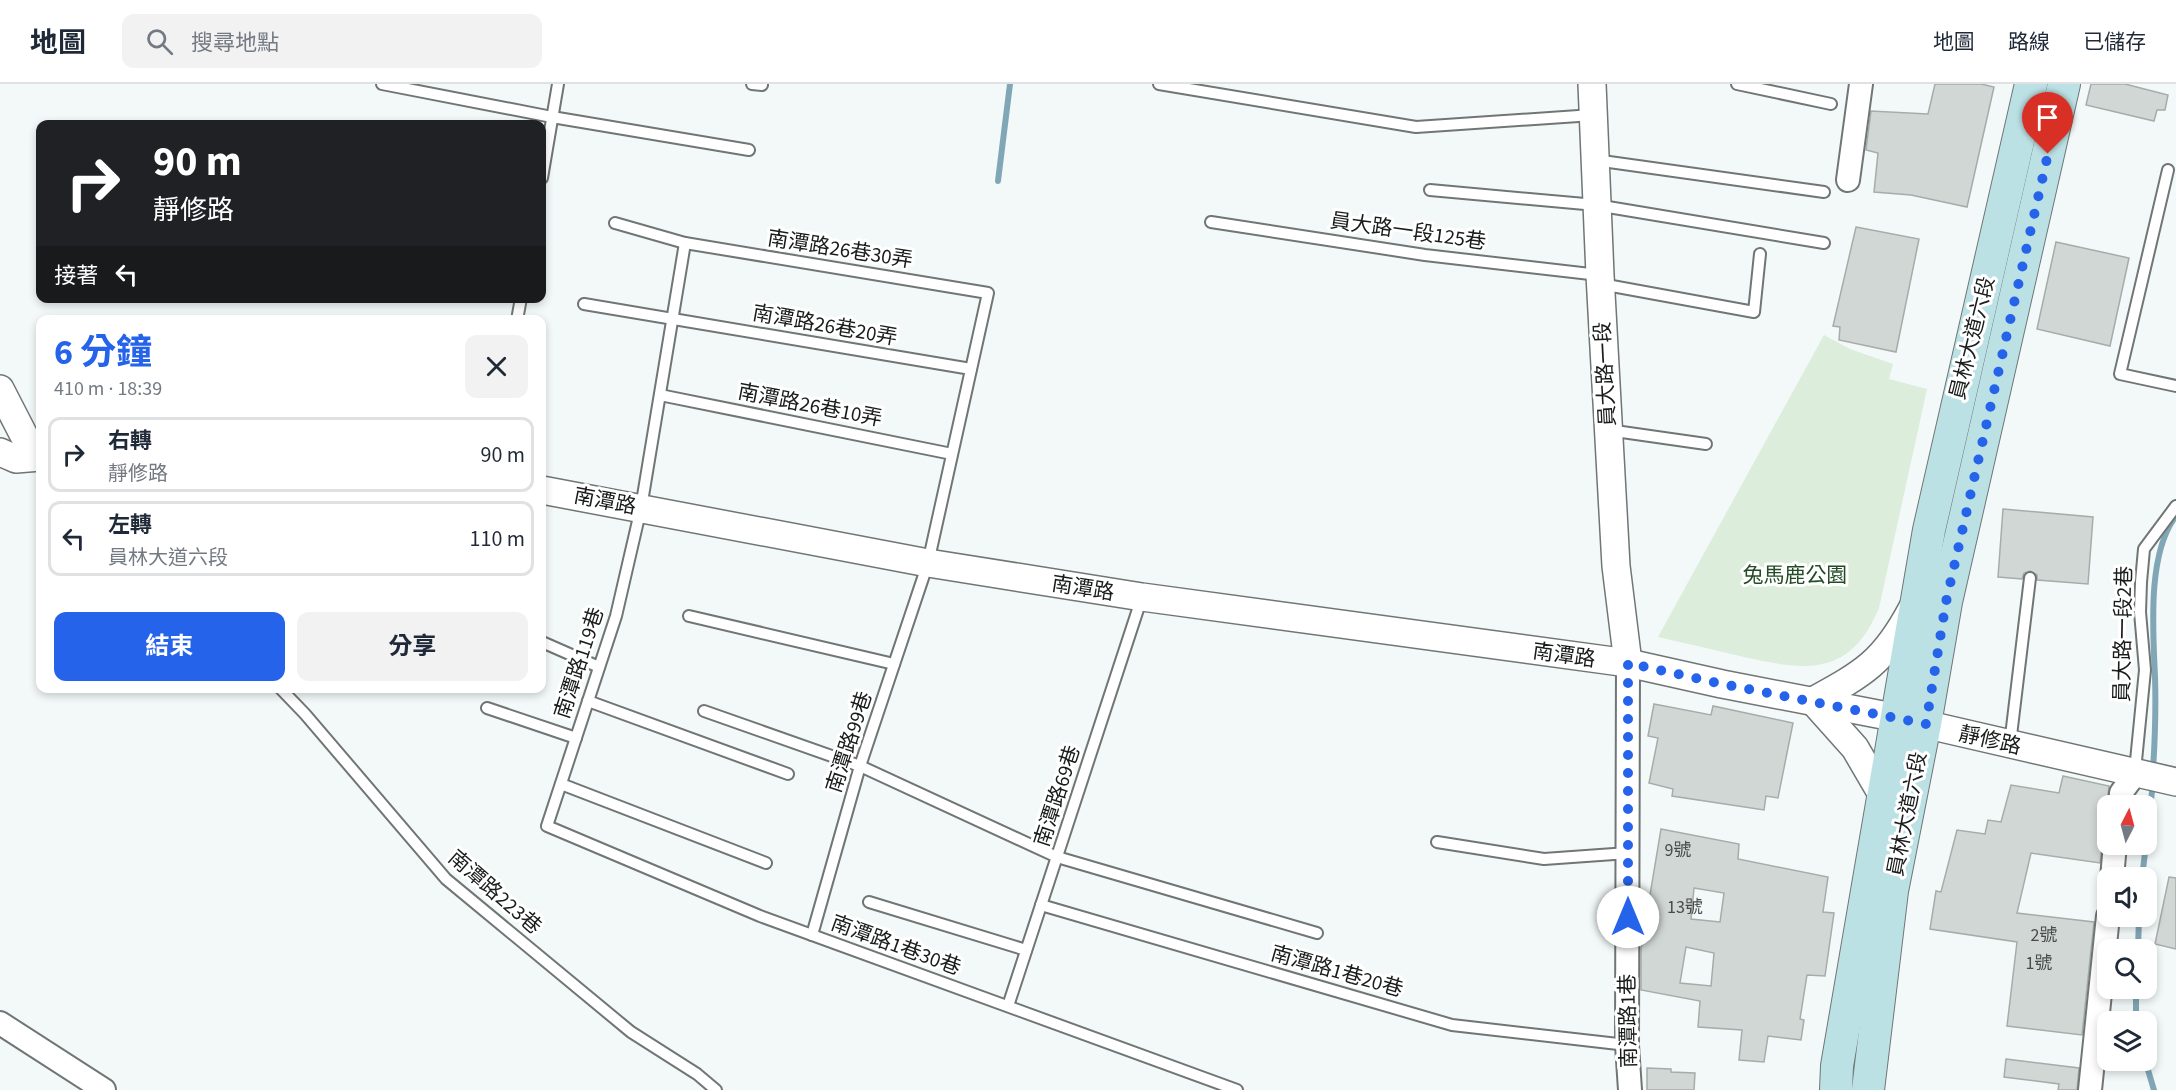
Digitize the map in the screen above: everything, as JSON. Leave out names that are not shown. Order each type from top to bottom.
[{"type":"main road","name":"員林大道六段","points":[[1868,1090],[1912,721],[1917,600],[1944,459],[2031,84]]},
{"type":"main road","name":"員林大道六段","points":[[1836,1090],[1837,1066],[1883,796],[1912,721],[1946,602],[2064,84]]},
{"type":"street","name":"員大路一段","points":[[1592,84],[1596,206],[1616,566],[1628,663]]},
{"type":"street","points":[[1848,180],[1861,84]]},
{"type":"street","points":[[0,389],[36,455]]},
{"type":"street","points":[[0,452],[16,459],[36,460]]},
{"type":"street","name":"南潭路","points":[[546,490],[928,563],[1142,597],[1628,663]]},
{"type":"street","points":[[1883,796],[1856,748],[1813,702],[1859,676],[1883,655],[1900,633],[1917,600]]},
{"type":"street","name":"靜修路","points":[[1628,663],[1912,721],[2176,782]]},
{"type":"street","name":"南潭路1巷","points":[[1628,663],[1627,1045],[1630,1090]]},
{"type":"street","points":[[2121,795],[2135,774]]},
{"type":"street","points":[[2090,1090],[2107,927]]},
{"type":"street","points":[[0,1023],[104,1090]]},
{"type":"lane","points":[[382,84],[552,117],[748,150]]},
{"type":"lane","points":[[546,154],[558,84]]},
{"type":"lane","points":[[1159,84],[1416,127],[1593,115]]},
{"type":"lane","points":[[1737,84],[1831,104]]},
{"type":"lane","points":[[1595,159],[1824,192]]},
{"type":"lane","points":[[2168,170],[2120,374],[2176,386]]},
{"type":"lane","points":[[1430,190],[1596,206],[1824,243]]},
{"type":"lane","name":"員大路一段125巷","points":[[1211,222],[1600,279],[1754,312],[1760,254]]},
{"type":"lane","name":"南潭路26巷30弄","points":[[615,223],[685,243],[988,293]]},
{"type":"lane","name":"南潭路119巷","points":[[547,826],[616,616],[641,508],[685,243]]},
{"type":"lane","name":"南潭路99巷","points":[[812,935],[860,766],[928,563],[988,293]]},
{"type":"lane","name":"南潭路26巷20弄","points":[[584,304],[971,369]]},
{"type":"lane","name":"南潭路26巷10弄","points":[[660,395],[952,454]]},
{"type":"lane","points":[[1608,430],[1706,444]]},
{"type":"lane","name":"員大路一段2巷","points":[[2135,774],[2145,670],[2140,612],[2144,549],[2176,506]]},
{"type":"lane","points":[[2010,744],[2030,578]]},
{"type":"lane","name":"南潭路69巷","points":[[1008,1006],[1142,597]]},
{"type":"lane","points":[[689,616],[894,664]]},
{"type":"lane","points":[[546,644],[599,666]]},
{"type":"lane","name":"南潭路223巷","points":[[285,693],[446,879],[631,1032],[697,1074],[716,1090]]},
{"type":"lane","points":[[588,701],[788,774]]},
{"type":"lane","points":[[487,708],[576,738]]},
{"type":"lane","points":[[704,711],[860,766],[1057,857],[1317,933]]},
{"type":"lane","points":[[561,784],[766,863]]},
{"type":"lane","name":"南潭路1巷30巷","points":[[547,826],[812,935],[1237,1090]]},
{"type":"lane","points":[[1437,842],[1544,859],[1628,853]]},
{"type":"lane","points":[[869,902],[1026,950]]},
{"type":"lane","name":"南潭路1巷20巷","points":[[1041,905],[1452,1025],[1627,1045]]},
{"type":"green space","name":"兔馬鹿公園","points":[[1824,335],[1850,349],[1893,364],[1889,379],[1927,389],[1879,608],[1867,630],[1855,647],[1840,658],[1824,664],[1807,666],[1767,662],[1658,637]]},
{"type":"building","points":[[1935,84],[1981,84],[1994,87],[1967,207],[1911,195],[1874,192],[1878,153],[1866,150],[1871,111],[1928,114]]},
{"type":"building","points":[[2091,84],[2125,84],[2168,95],[2165,110],[2157,110],[2154,121],[2086,105]]},
{"type":"building","points":[[1856,227],[1919,239],[1896,352],[1839,340],[1840,327],[1833,326]]},
{"type":"building","points":[[2056,242],[2129,258],[2110,346],[2037,329]]},
{"type":"building","points":[[2003,509],[2093,517],[2088,584],[2037,580],[2037,575],[2030,571],[2024,573],[2022,579],[1998,577]]},
{"type":"building","points":[[1654,704],[1711,715],[1713,706],[1793,723],[1778,798],[1766,796],[1764,810],[1672,796],[1673,789],[1649,783],[1658,738],[1648,736]]},
{"type":"building","points":[[2063,776],[2109,786],[2108,795],[2097,795],[2097,855],[2101,855],[2100,863],[2031,853],[2017,913],[2094,922],[2082,1035],[2007,1026],[2017,942],[1930,929],[1936,891],[1941,892],[1957,830],[1985,834],[1988,820],[2001,822],[2011,785],[2059,793]]},
{"type":"building","points":[[1661,829],[1739,844],[1738,859],[1828,877],[1823,912],[1834,913],[1825,976],[1807,975],[1800,1019],[1804,1020],[1801,1040],[1768,1036],[1764,1062],[1739,1060],[1742,1030],[1698,1027],[1700,1001],[1641,990],[1641,949]],"holes":[[[1694,888],[1724,893],[1720,922],[1691,919]],[[1686,947],[1714,953],[1711,986],[1680,983]]]},
{"type":"building","points":[[2169,877],[2176,878],[2176,949],[2157,944],[2156,939]]},
{"type":"building","points":[[2006,1059],[2079,1068],[2077,1090],[2058,1090],[2059,1084],[2004,1077]]},
{"type":"building","points":[[1647,1068],[1695,1073],[1694,1090],[1647,1090]]},
{"type":"waterway","points":[[998,181],[1010,84]]},
{"type":"waterway","points":[[2153,770],[2154,593],[2160,550],[2176,516]]},
{"type":"waterway","points":[[2152,795],[2153,783]]},
{"type":"waterway","points":[[2143,867],[2145,855]]},
{"type":"waterway","points":[[2138,939],[2139,927]]},
{"type":"waterway","points":[[2136,999],[2136,1011]]},
{"type":"waterway","points":[[2148,1071],[2154,1090]]},
{"type":"route","points":[[1628,917],[1628,663],[1926,724],[1946,602],[2048,154]]}]
